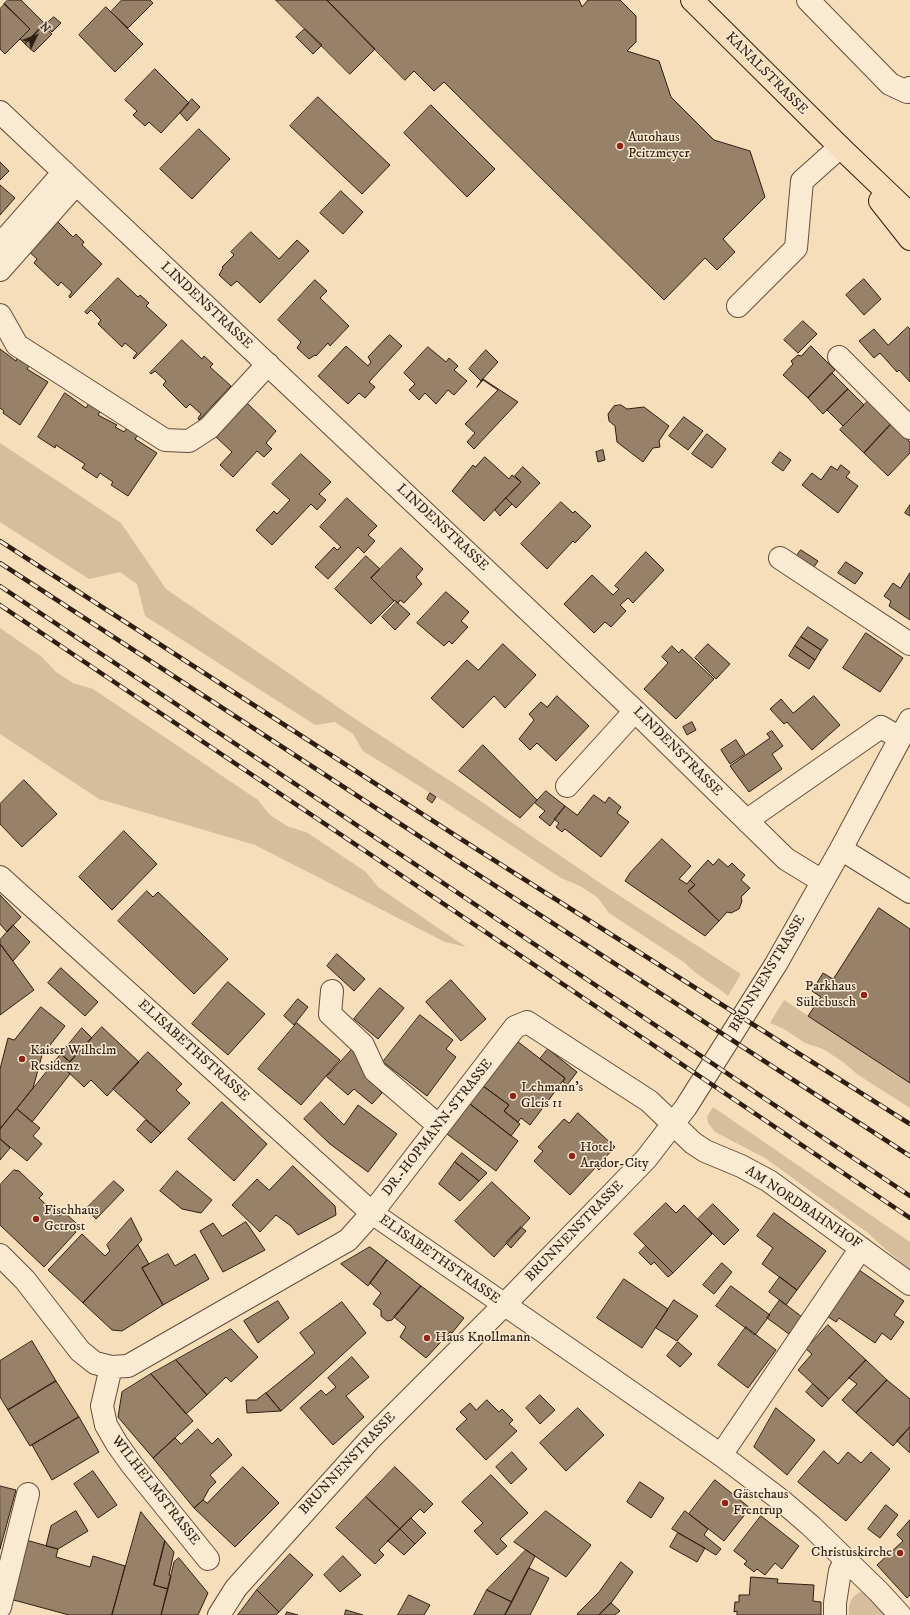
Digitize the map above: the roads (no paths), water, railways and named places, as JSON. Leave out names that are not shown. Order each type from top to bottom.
[{"type":"main road","name":"KANALSTRASSE","points":[[692,0],[840,147],[910,214]]},
{"type":"main road","name":"KANALSTRASSE","points":[[840,147],[910,239]]},
{"type":"street","points":[[808,0],[890,84],[907,92],[910,88]]},
{"type":"street","name":"LINDENSTRASSE","points":[[0,112],[635,711],[786,859],[822,881]]},
{"type":"street","points":[[738,306],[796,248],[802,181],[840,147]]},
{"type":"street","points":[[0,245],[70,178]]},
{"type":"street","points":[[0,270],[70,178]]},
{"type":"street","points":[[0,315],[17,345],[165,440],[189,441],[209,428],[268,364]]},
{"type":"street","points":[[839,357],[910,428]]},
{"type":"street","points":[[780,558],[910,644]]},
{"type":"street","points":[[567,786],[635,711]]},
{"type":"street","name":"BRUNNENSTRASSE","points":[[219,1615],[236,1588],[361,1449],[646,1159],[686,1107],[776,964],[841,849],[905,729],[881,727],[756,814],[748,822]]},
{"type":"street","points":[[841,849],[910,892]]},
{"type":"street","name":"ELISABETHSTRASSE","points":[[0,877],[372,1213],[721,1455],[782,1501],[811,1526],[900,1615]]},
{"type":"street","points":[[332,991],[330,1014],[363,1045],[375,1071],[439,1126]]},
{"type":"street","name":"DR.-HOPMANN-STRASSE","points":[[111,1367],[128,1366],[348,1240],[372,1213],[515,1027],[527,1022],[649,1101],[673,1124]]},
{"type":"street","name":"AM NORDBAHNHOF","points":[[673,1124],[693,1143],[706,1151],[741,1166],[768,1181],[910,1284]]},
{"type":"street","points":[[721,1455],[861,1248]]},
{"type":"street","points":[[0,1254],[25,1280],[80,1351],[95,1363],[111,1367]]},
{"type":"street","name":"WILHELMSTRASSE","points":[[111,1367],[102,1406],[106,1425],[132,1465],[208,1559]]},
{"type":"street","points":[[0,1606],[28,1494]]},
{"type":"street","points":[[835,1615],[835,1603],[840,1571],[846,1560]]},
{"type":"railway","points":[[0,541],[478,850],[910,1124]]},
{"type":"railway","points":[[0,563],[910,1156]]},
{"type":"railway","points":[[0,586],[910,1196]]},
{"type":"railway","points":[[0,605],[910,1218]]},
{"type":"place","name":"Autohaus Peitzmeyer","points":[[620,146]]},
{"type":"place","name":"Parkhaus Sültebusch","points":[[864,995]]},
{"type":"place","name":"Kaiser Wilhelm Residenz","points":[[22,1059]]},
{"type":"place","name":"Lehmann's Gleis 11","points":[[513,1096]]},
{"type":"place","name":"Hotel Arador-City","points":[[572,1156]]},
{"type":"place","name":"Fischhaus Getrost","points":[[36,1219]]},
{"type":"place","name":"Haus Knollmann","points":[[427,1338]]},
{"type":"place","name":"Gästehaus Frentrup","points":[[725,1503]]},
{"type":"place","name":"Christuskirche","points":[[900,1553]]}]
